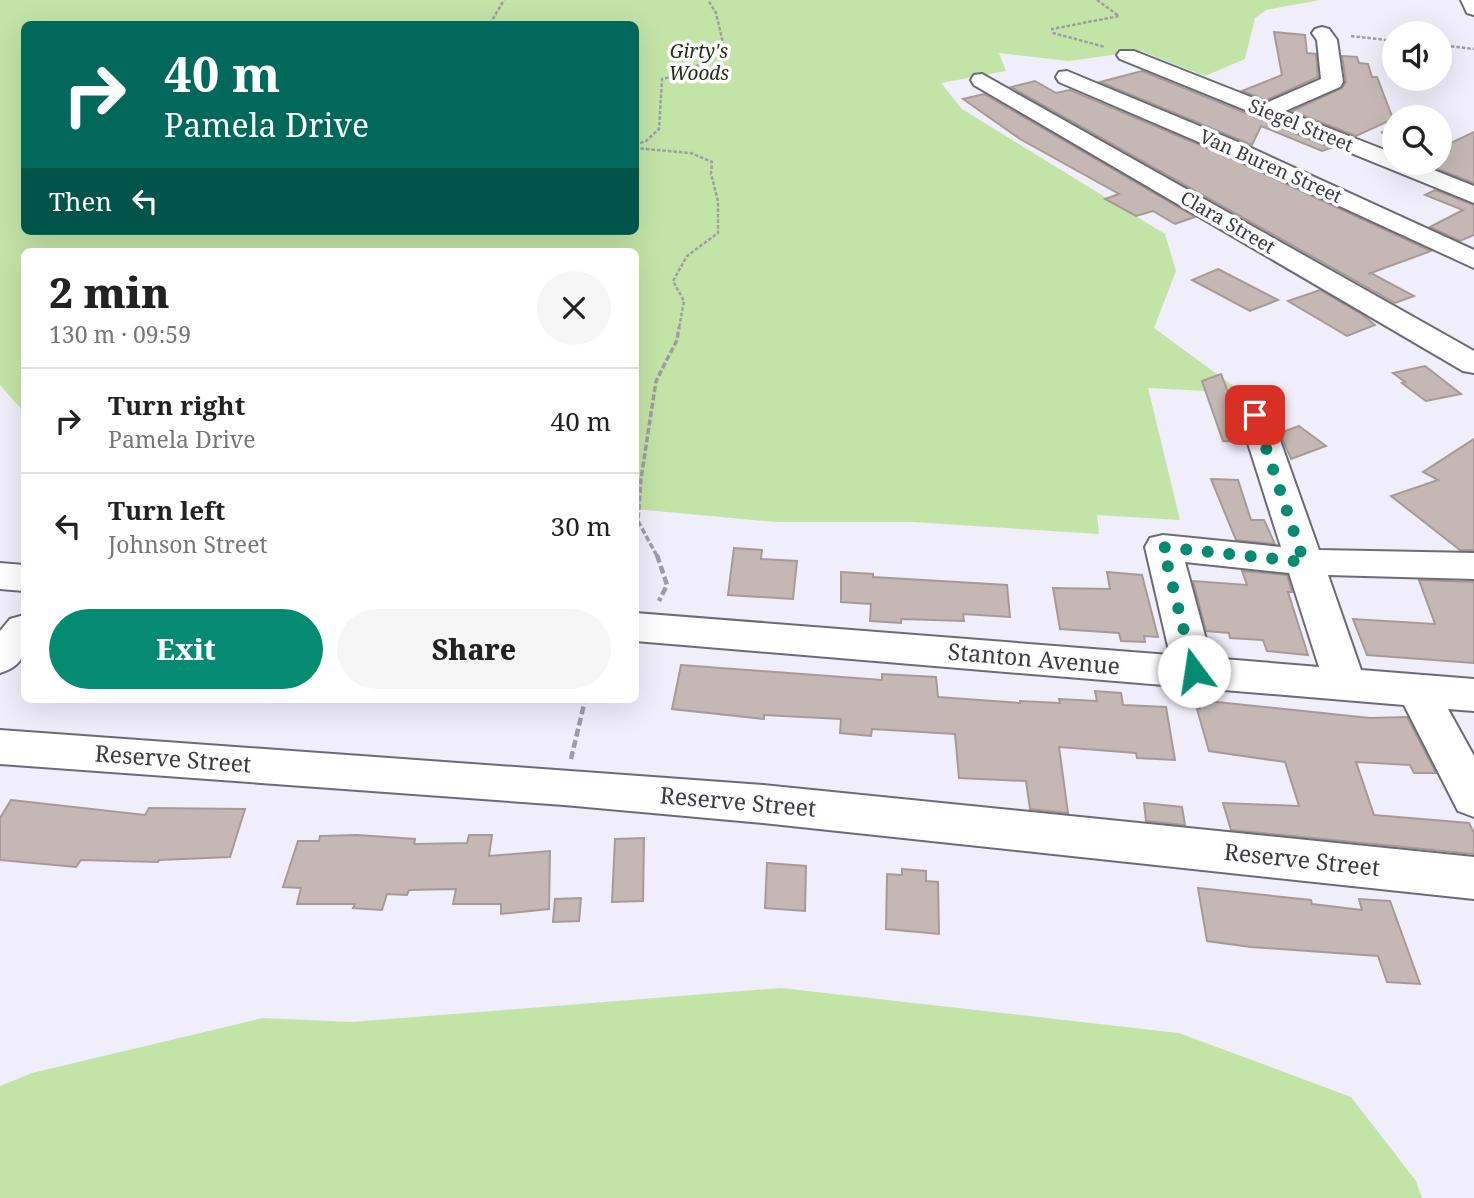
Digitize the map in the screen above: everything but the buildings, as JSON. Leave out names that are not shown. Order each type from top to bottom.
[{"type":"street","points":[[1470,0],[1474,9]]},
{"type":"street","points":[[1266,111],[1332,82],[1332,39]]},
{"type":"street","name":"Siegel Street","points":[[1127,55],[1474,195]]},
{"type":"street","name":"Van Buren Street","points":[[1067,77],[1230,147],[1474,260]]},
{"type":"street","name":"Clara Street","points":[[982,79],[1474,364]]},
{"type":"street","points":[[1450,185],[1474,175]]},
{"type":"street","points":[[1255,415],[1345,684]]},
{"type":"street","points":[[1194,671],[1163,547],[1304,562],[1474,566]]},
{"type":"street","points":[[0,576],[21,578]]},
{"type":"street","name":"Stanton Avenue","points":[[640,627],[1474,695]]},
{"type":"street","points":[[0,658],[21,633]]},
{"type":"street","points":[[1416,689],[1474,798]]},
{"type":"street","name":"Reserve Street","points":[[0,747],[564,787],[762,804],[1474,878]]},
{"type":"path","points":[[492,21],[504,0]]},
{"type":"path","points":[[639,145],[659,129],[662,79],[679,75],[703,62],[714,55],[723,43],[716,13],[708,0]]},
{"type":"path","points":[[1097,0],[1119,16],[1052,29],[1054,33],[1127,55]]},
{"type":"path","points":[[1332,39],[1382,41]]},
{"type":"path","points":[[1452,46],[1474,49]]},
{"type":"path","points":[[639,147],[691,153],[712,162],[711,174],[718,201],[718,233],[687,256],[673,281],[684,301],[677,340],[656,381],[639,507]]},
{"type":"path","points":[[639,523],[656,552],[667,585],[640,627]]},
{"type":"path","points":[[564,787],[584,703]]},
{"type":"green space","name":"Girty's Woods","points":[[0,0],[1320,0],[1266,10],[1255,18],[1245,59],[1205,76],[1141,51],[1069,61],[999,53],[1006,71],[941,83],[962,109],[1165,234],[1176,271],[1154,328],[1243,393],[1148,388],[1180,520],[1097,515],[1099,534],[913,522],[776,522],[639,509],[639,248],[21,248],[21,409],[0,385]]},
{"type":"green space","points":[[781,988],[1179,1033],[1351,1097],[1416,1181],[1422,1198],[0,1198],[0,1086],[32,1073],[263,1018],[352,1022]]},
{"type":"route","points":[[1194,671],[1163,547],[1304,562],[1255,415]]}]
